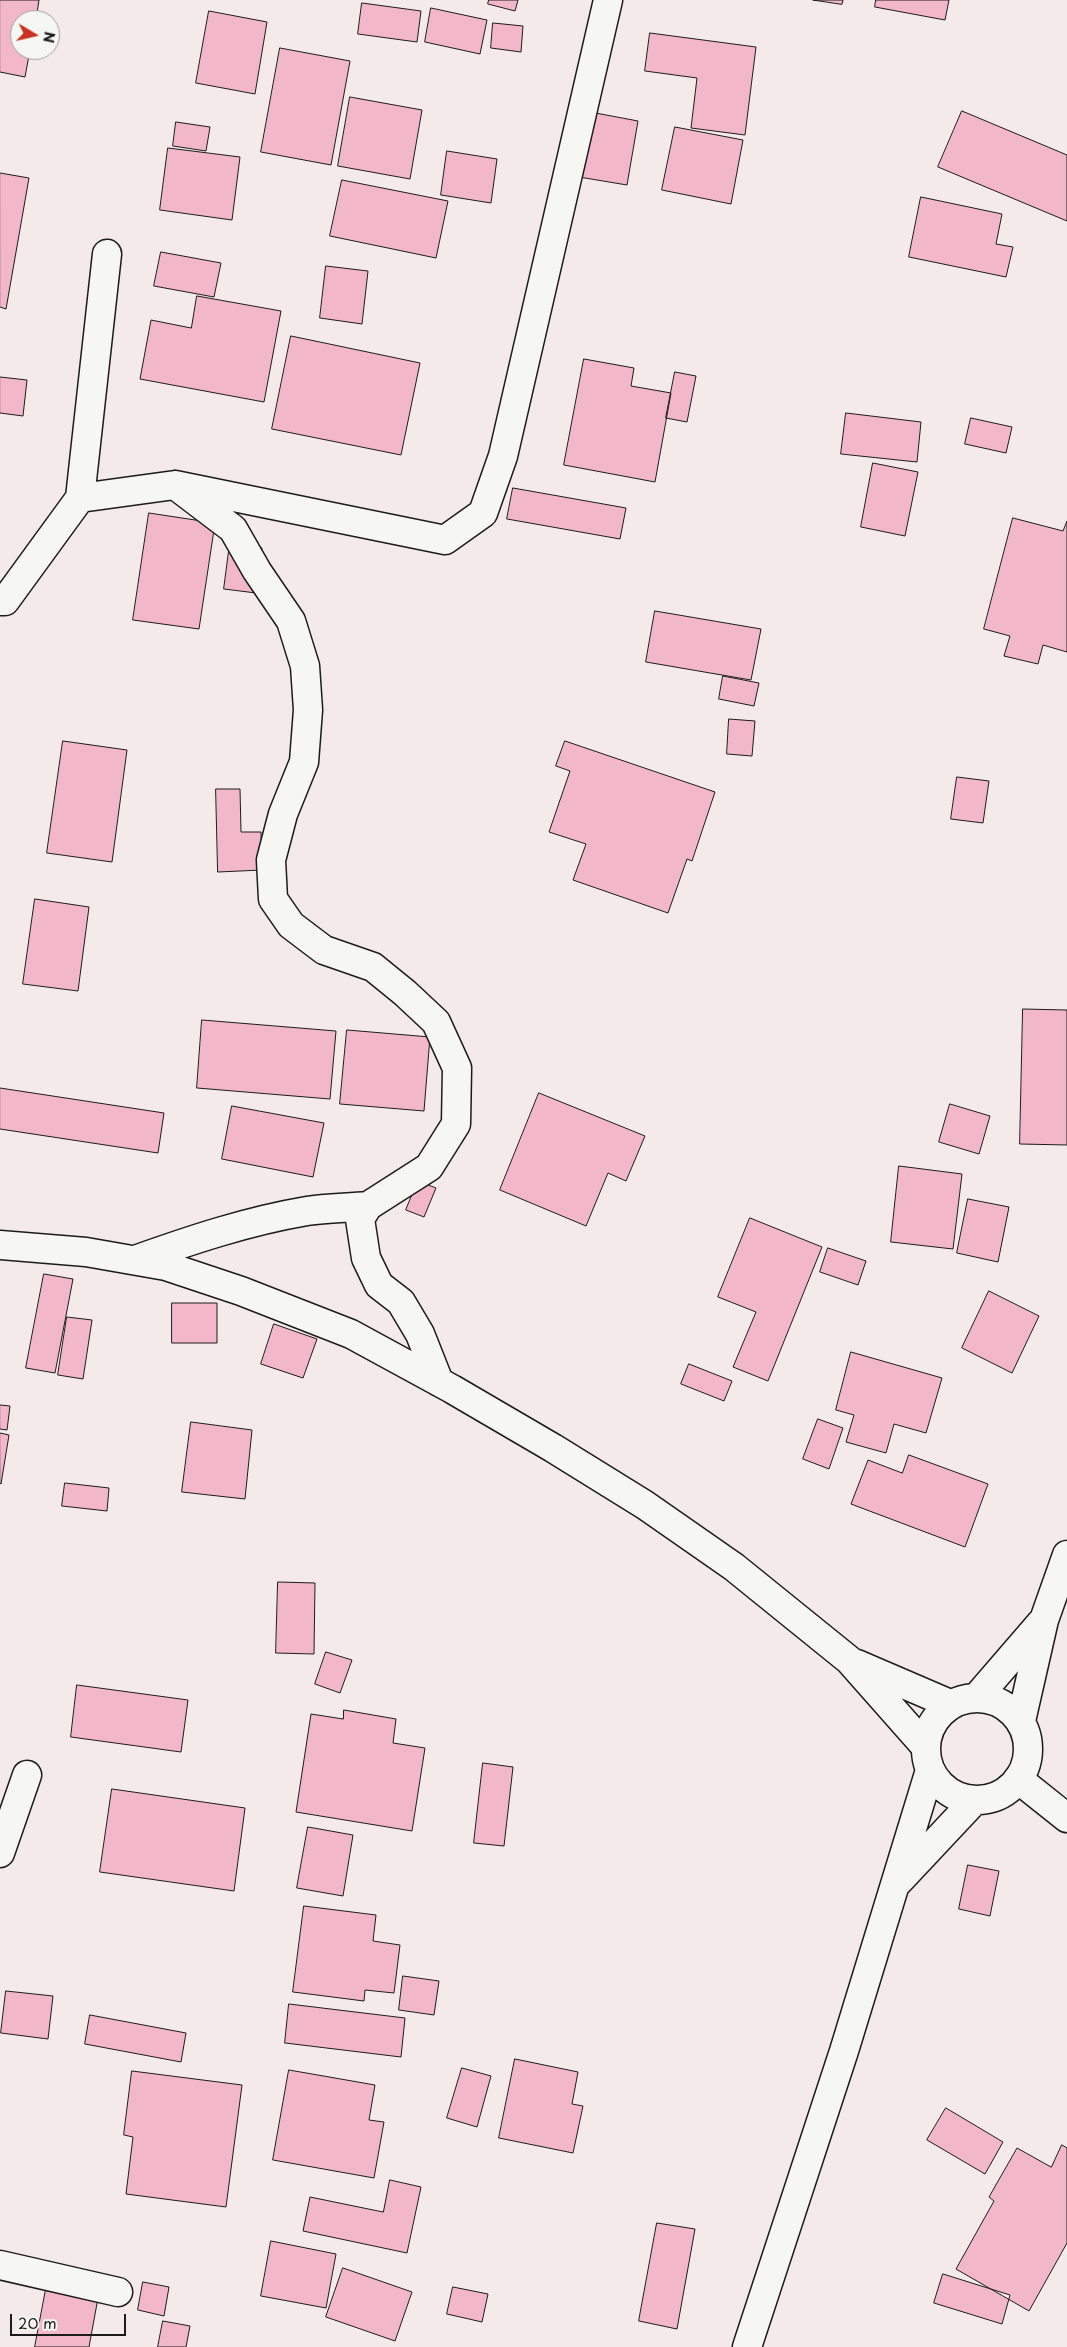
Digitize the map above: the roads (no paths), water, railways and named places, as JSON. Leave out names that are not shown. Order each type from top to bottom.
[{"type":"street","points":[[80,498],[175,485],[445,540],[483,513],[503,456],[608,0]]},
{"type":"street","points":[[0,601],[5,600],[80,498],[107,254]]},
{"type":"street","points":[[175,485],[233,529],[257,571],[291,621],[305,666],[308,710],[304,762],[283,814],[271,860],[274,899],[291,925],[324,950],[373,966],[436,1022],[457,1068],[456,1124],[429,1167],[368,1206],[360,1219],[366,1258],[379,1285],[401,1302],[420,1334],[439,1382]]},
{"type":"street","points":[[133,1260],[203,1236],[248,1224],[308,1211],[368,1206]]},
{"type":"street","points":[[0,1245],[86,1252],[166,1266],[241,1291],[351,1334],[439,1382],[645,1505],[734,1567],[849,1660],[928,1758],[941,1786],[956,1796],[974,1800],[999,1795],[1010,1789],[1018,1779],[1027,1761],[1028,1740],[1021,1721],[1002,1703],[978,1696],[950,1704],[938,1715],[929,1730],[928,1758],[892,1888],[841,2060],[747,2347]]},
{"type":"street","points":[[1021,1721],[1044,1620],[1067,1555]]},
{"type":"street","points":[[978,1696],[1044,1620]]},
{"type":"street","points":[[849,1660],[950,1704]]},
{"type":"street","points":[[0,1853],[28,1775]]},
{"type":"street","points":[[1018,1779],[1067,1818]]},
{"type":"street","points":[[892,1888],[974,1800]]},
{"type":"street","points":[[0,2265],[118,2292]]}]
